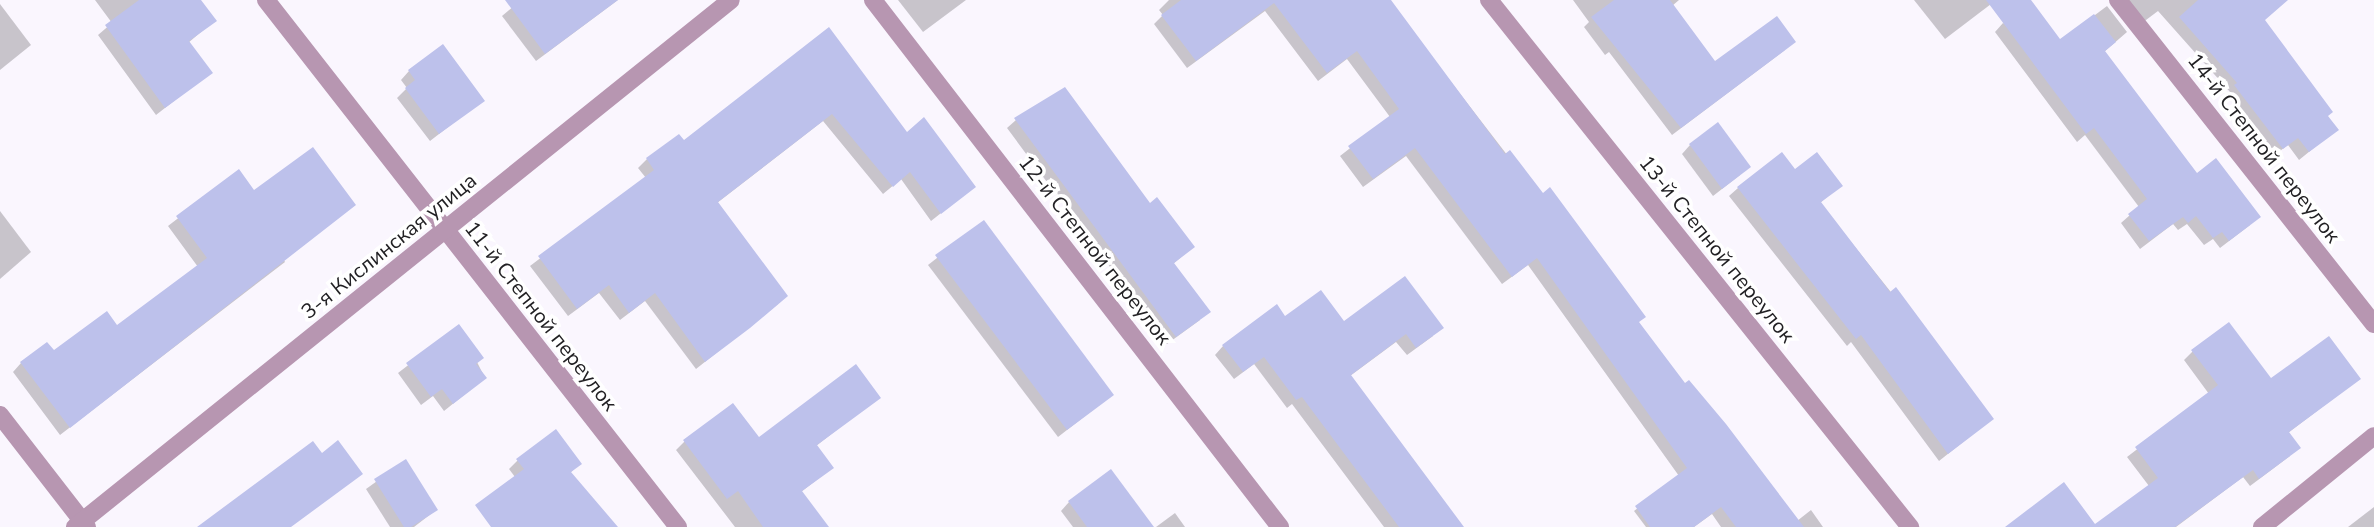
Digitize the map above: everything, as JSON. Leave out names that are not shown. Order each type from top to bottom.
[{"type":"street","name":"11-й Степной переулок","points":[[266,0],[678,527]]},
{"type":"street","name":"3-я Кислинская улица","points":[[81,525],[731,0]]},
{"type":"street","name":"12-й Степной переулок","points":[[873,0],[1280,527]]},
{"type":"street","name":"13-й Степной переулок","points":[[1489,0],[1910,527]]},
{"type":"street","name":"14-й Степной переулок","points":[[2118,0],[2374,324]]},
{"type":"street","points":[[0,415],[81,525]]},
{"type":"street","points":[[2262,527],[2374,436]]},
{"type":"building","points":[[139,0],[201,0],[217,21],[189,41],[213,73],[165,108],[105,25]]},
{"type":"building","points":[[505,0],[618,0],[545,54]]},
{"type":"building","points":[[1181,0],[1391,0],[1505,154],[1510,150],[1543,193],[1550,187],[1646,317],[1639,322],[1685,383],[1689,380],[1726,424],[1804,527],[1736,527],[1721,507],[1694,527],[1650,527],[1635,506],[1687,468],[1537,258],[1512,277],[1415,148],[1373,179],[1348,146],[1399,109],[1357,51],[1327,73],[1274,3],[1196,61],[1161,15]]},
{"type":"building","points":[[1614,0],[1670,0],[1715,61],[1777,16],[1796,42],[1681,128],[1591,17]]},
{"type":"building","points":[[1986,0],[2031,0],[2060,39],[2094,14],[2116,42],[2105,51],[2197,173],[2216,158],[2261,217],[2229,241],[2222,232],[2213,238],[2196,216],[2188,223],[2183,217],[2149,241],[2128,214],[2147,199],[2094,128],[2086,134]]},
{"type":"building","points":[[2198,0],[2288,0],[2265,20],[2333,112],[2328,116],[2339,130],[2309,152],[2298,138],[2283,149],[2234,85],[2237,83],[2179,17]]},
{"type":"building","points":[[829,27],[907,132],[924,117],[976,187],[941,214],[910,172],[893,187],[832,114],[718,202],[788,296],[750,328],[705,362],[655,293],[629,313],[609,285],[577,309],[538,256],[654,170],[646,158],[679,134],[684,140]]},
{"type":"building","points":[[443,44],[485,101],[439,134],[405,88],[415,80],[408,70]]},
{"type":"building","points":[[1065,87],[1150,203],[1157,197],[1195,247],[1174,263],[1211,312],[1176,337],[1014,118]]},
{"type":"building","points":[[1718,122],[1751,167],[1722,189],[1689,144]]},
{"type":"building","points":[[313,147],[356,205],[70,428],[20,362],[47,342],[54,350],[107,311],[117,325],[207,258],[176,216],[239,169],[254,190]]},
{"type":"building","points":[[1782,152],[1795,169],[1817,152],[1843,186],[1821,202],[1890,292],[1896,287],[1994,419],[1948,454],[1861,335],[1856,339],[1737,187]]},
{"type":"building","points":[[984,220],[1114,395],[1067,430],[935,255]]},
{"type":"building","points":[[1405,276],[1444,328],[1416,348],[1406,334],[1351,375],[1464,527],[1399,527],[1302,397],[1296,400],[1264,357],[1243,372],[1222,345],[1277,304],[1285,316],[1321,290],[1344,321]]},
{"type":"building","points":[[2229,322],[2271,378],[2329,336],[2361,379],[2289,432],[2301,448],[2259,479],[2253,470],[2175,527],[2005,527],[2064,482],[2095,524],[2158,478],[2135,447],[2218,385],[2191,350]]},
{"type":"building","points":[[459,324],[484,358],[476,364],[487,378],[453,404],[442,389],[431,397],[406,363]]},
{"type":"building","points":[[856,364],[881,398],[817,445],[834,468],[802,491],[829,527],[763,527],[738,491],[727,499],[683,440],[733,403],[759,437]]},
{"type":"building","points":[[556,429],[582,464],[571,472],[618,527],[491,527],[475,505],[524,469],[516,459]]},
{"type":"building","points":[[338,440],[363,474],[291,527],[197,527],[313,441],[322,453]]},
{"type":"building","points":[[406,459],[438,510],[411,527],[404,527],[374,479]]},
{"type":"building","points":[[1111,469],[1154,527],[1087,527],[1068,501]]}]
